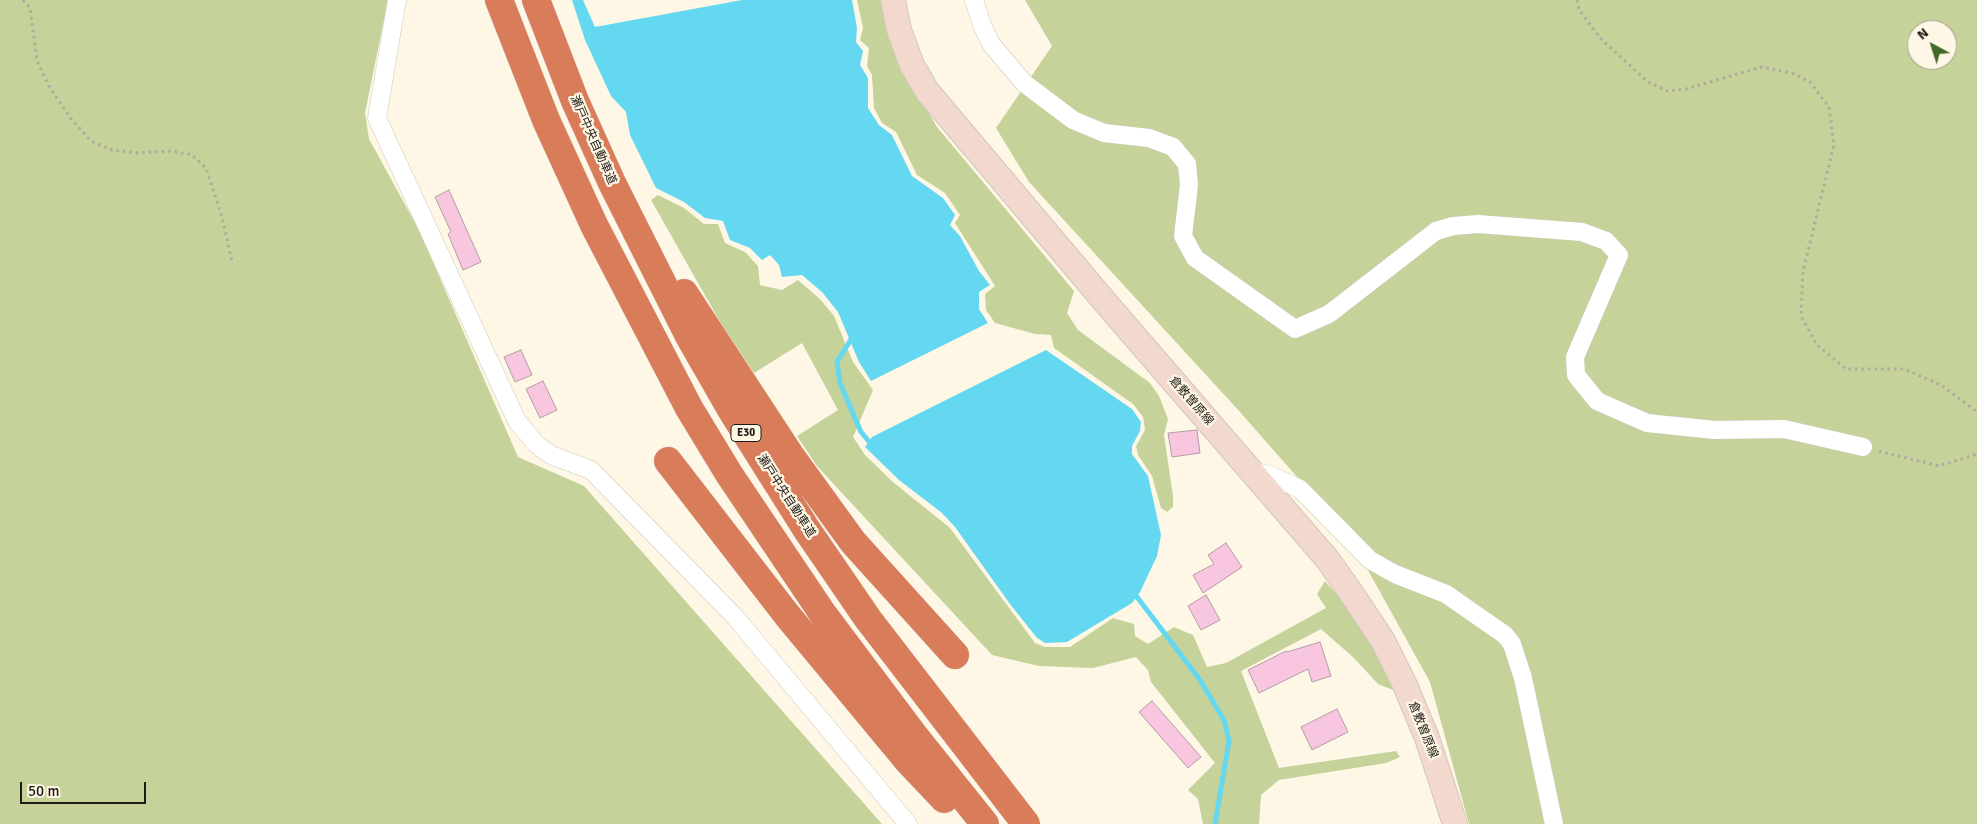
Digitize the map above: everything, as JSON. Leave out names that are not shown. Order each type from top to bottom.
[{"type":"highway","points":[[499,0],[546,120],[594,225],[689,408],[729,474],[823,614],[913,734],[985,824]]},
{"type":"highway","name":"瀬戸中央自動車道","points":[[536,0],[575,101],[612,183],[689,336],[732,411],[802,522],[868,619],[1026,824]]},
{"type":"highway","points":[[612,183],[790,455],[847,534],[955,655]]},
{"type":"highway","points":[[668,461],[787,615],[909,762],[968,824]]},
{"type":"street","points":[[397,0],[376,118],[517,421],[536,444],[551,455],[591,470],[736,618],[908,824]]},
{"type":"street","name":"倉敷曽原線","points":[[893,0],[899,30],[912,65],[927,91],[1104,302],[1328,560],[1383,642],[1427,738],[1456,824]]},
{"type":"street","points":[[974,0],[982,26],[991,44],[1024,83],[1073,120],[1104,133],[1149,138],[1173,147],[1187,164],[1189,185],[1183,236],[1195,258],[1295,329],[1330,314],[1436,231],[1453,226],[1478,224],[1582,232],[1606,241],[1619,255],[1575,357],[1576,375],[1598,401],[1647,423],[1715,430],[1784,430],[1863,447]]},
{"type":"street","points":[[1252,472],[1270,475],[1300,489],[1370,560],[1395,574],[1446,594],[1505,635],[1512,644],[1523,678],[1554,824]]},
{"type":"path","points":[[23,0],[30,8],[37,61],[50,88],[72,120],[91,141],[112,150],[138,153],[171,151],[192,156],[206,168],[222,217],[232,262]]},
{"type":"path","points":[[1577,0],[1578,10],[1602,40],[1648,82],[1667,91],[1686,89],[1761,68],[1792,73],[1810,82],[1829,107],[1834,145],[1803,271],[1801,316],[1818,345],[1846,370],[1904,370],[1941,385],[1977,412]]},
{"type":"path","points":[[1863,447],[1939,466],[1977,454]]},
{"type":"green space","points":[[0,0],[388,0],[365,113],[369,139],[418,228],[518,457],[584,486],[882,824],[0,824]]},
{"type":"green space","points":[[857,0],[882,0],[914,87],[937,127],[1074,291],[1067,313],[1078,330],[1150,383],[1159,396],[1168,419],[1164,435],[1173,507],[1167,512],[1161,508],[1152,476],[1138,455],[1136,446],[1145,430],[1143,417],[1133,404],[1054,348],[1051,335],[1035,334],[995,323],[986,310],[985,294],[995,286],[955,223],[960,215],[945,193],[917,175],[896,132],[882,123],[874,108],[872,75],[867,66],[869,48],[860,40],[863,28]]},
{"type":"green space","points":[[1025,0],[1977,0],[1977,824],[1469,824],[1430,682],[1349,536],[1240,412],[1029,182],[996,128],[1052,46]]},
{"type":"green space","points":[[658,195],[684,208],[704,224],[718,224],[725,243],[745,252],[758,266],[760,285],[782,290],[798,280],[820,299],[834,316],[853,362],[873,390],[853,437],[865,455],[893,482],[950,528],[1035,643],[1045,647],[1070,647],[1113,618],[1134,624],[1135,636],[1148,644],[1174,627],[1193,635],[1207,667],[1226,663],[1326,608],[1317,594],[1325,581],[1351,611],[1398,692],[1378,684],[1354,658],[1321,629],[1241,671],[1279,768],[1396,751],[1400,757],[1386,763],[1279,780],[1261,795],[1259,824],[1203,824],[1198,799],[1188,790],[1215,763],[1151,682],[1148,670],[1136,657],[1093,668],[1039,666],[992,655],[817,466],[797,436],[838,410],[802,343],[754,373],[723,327],[651,200]]},
{"type":"water","points":[[572,0],[583,0],[595,27],[742,0],[852,0],[857,28],[856,42],[863,51],[860,65],[868,78],[868,108],[879,125],[892,135],[912,176],[943,198],[955,215],[950,225],[960,236],[979,271],[990,285],[979,292],[979,309],[988,323],[871,381],[859,362],[838,312],[822,292],[802,275],[782,277],[779,265],[770,255],[762,260],[750,248],[730,240],[723,221],[705,218],[684,202],[656,188],[630,135],[626,112],[611,96],[585,40]]},
{"type":"water","points":[[1046,350],[1132,409],[1141,422],[1140,431],[1132,446],[1132,454],[1148,476],[1161,535],[1157,556],[1140,592],[1132,603],[1067,642],[1045,643],[1037,638],[1010,604],[955,527],[942,513],[899,480],[865,447],[872,437]]},
{"type":"building","points":[[449,190],[481,262],[463,270],[448,234],[451,232],[435,197]]},
{"type":"building","points":[[521,350],[532,375],[515,382],[504,357]]},
{"type":"building","points":[[543,381],[557,410],[540,418],[526,389]]},
{"type":"building","points":[[1197,430],[1200,453],[1172,457],[1168,433]]},
{"type":"building","points":[[1226,543],[1242,567],[1203,593],[1193,575],[1214,564],[1208,555]]},
{"type":"building","points":[[1206,595],[1220,620],[1201,630],[1188,606]]},
{"type":"building","points":[[1320,642],[1331,676],[1312,682],[1308,669],[1259,693],[1248,670],[1286,651]]},
{"type":"building","points":[[1152,701],[1201,757],[1188,768],[1139,712]]},
{"type":"building","points":[[1337,709],[1348,732],[1312,750],[1301,727]]},
{"type":"waterway","points":[[853,336],[837,362],[840,383],[861,432],[872,445]]},
{"type":"waterway","points":[[1134,593],[1200,680],[1224,720],[1229,741],[1215,824]]}]
